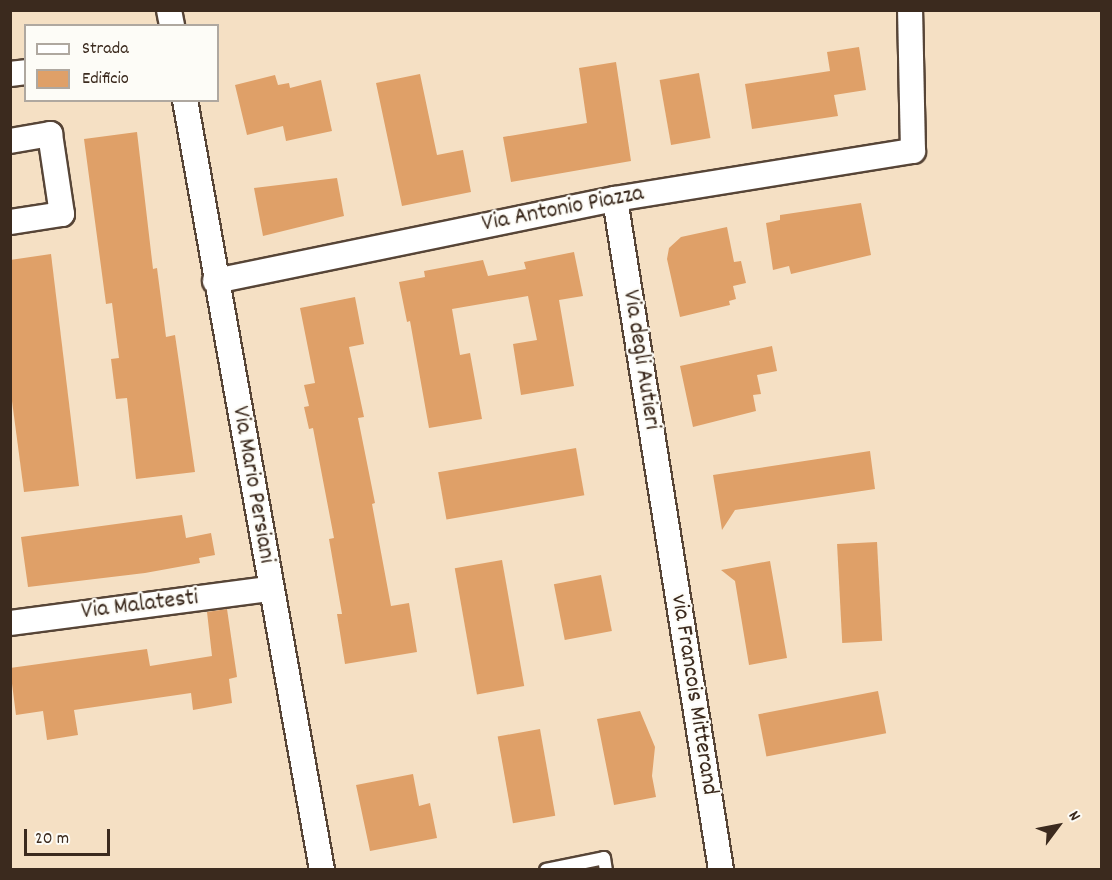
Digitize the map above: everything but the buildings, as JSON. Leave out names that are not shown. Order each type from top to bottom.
[{"type":"street","name":"Via Antonio Piazza","points":[[215,281],[615,199],[913,150],[910,10]]},
{"type":"street","name":"Via Mario Persiani","points":[[184,102],[322,870]]},
{"type":"street","points":[[10,141],[50,134],[62,214],[10,222]]},
{"type":"street","name":"Via degli Autieri","points":[[615,199],[666,521]]},
{"type":"street","name":"via Francois Mitterand","points":[[666,521],[721,870]]},
{"type":"street","name":"Via Malatesti","points":[[10,623],[270,589]]},
{"type":"lane","points":[[546,870],[604,858],[606,870]]}]
